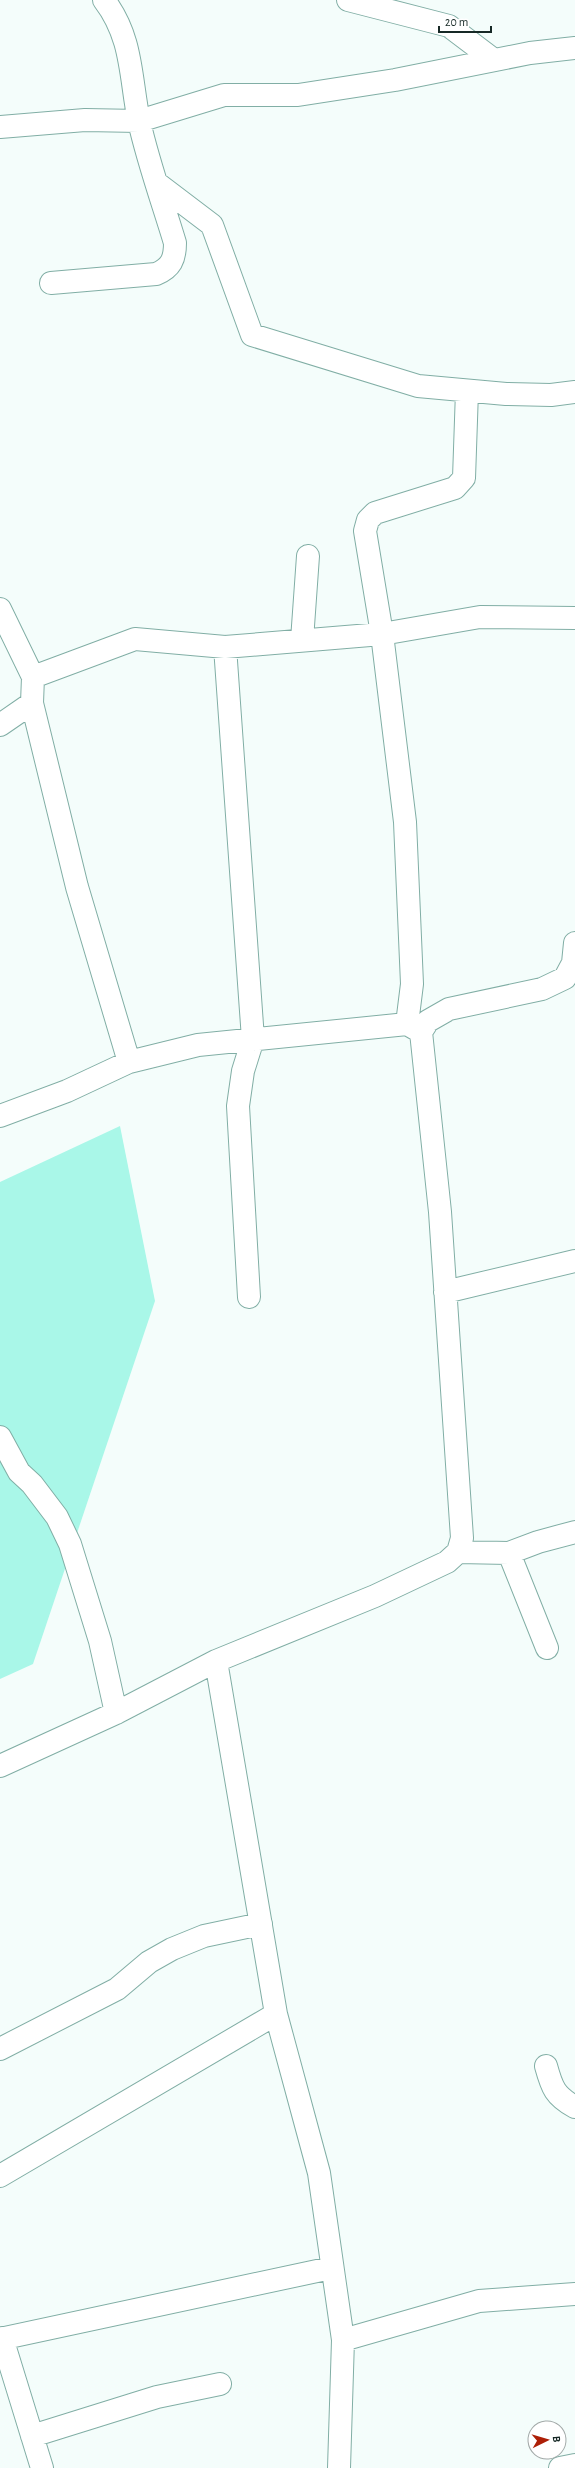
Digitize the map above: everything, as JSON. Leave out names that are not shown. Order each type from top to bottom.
[{"type":"street","points":[[50,283],[156,274],[165,271],[172,264],[175,254],[175,244],[139,121],[134,77],[125,41],[115,15],[104,0]]},
{"type":"street","points":[[348,0],[449,26],[494,60]]},
{"type":"street","points":[[0,127],[84,120],[139,121],[224,95],[298,95],[395,80],[530,53],[575,48]]},
{"type":"street","points":[[158,184],[212,225],[252,335],[418,386],[506,394],[575,392]]},
{"type":"street","points":[[0,1766],[116,1713],[216,1661],[375,1596],[446,1562],[458,1552],[462,1538],[440,1212],[421,1047],[414,1028],[405,822],[382,634],[366,545],[365,531],[368,520],[375,513],[455,488],[460,484],[464,478],[467,391]]},
{"type":"street","points":[[302,640],[308,556]]},
{"type":"street","points":[[33,677],[135,639],[225,647],[382,634],[480,617],[575,618]]},
{"type":"street","points":[[2,621],[33,677],[32,703],[77,887],[129,1062]]},
{"type":"street","points":[[225,647],[253,1039],[243,1071],[238,1106],[249,1297]]},
{"type":"street","points":[[0,724],[32,703]]},
{"type":"street","points":[[0,1116],[67,1091],[129,1062],[198,1045],[253,1039],[414,1028],[449,1009],[542,989],[570,978],[575,943]]},
{"type":"street","points":[[445,1292],[575,1261]]},
{"type":"street","points":[[0,1437],[19,1472],[32,1484],[57,1517],[70,1544],[100,1641],[116,1713]]},
{"type":"street","points":[[458,1552],[509,1553],[538,1542],[575,1532]]},
{"type":"street","points":[[509,1553],[547,1648]]},
{"type":"street","points":[[216,1661],[276,2014],[319,2173],[331,2268],[343,2340],[339,2468]]},
{"type":"street","points":[[0,2048],[117,1989],[149,1962],[172,1949],[204,1936],[261,1924]]},
{"type":"street","points":[[0,2176],[276,2014]]},
{"type":"street","points":[[546,2066],[551,2082],[559,2098],[575,2107]]},
{"type":"street","points":[[42,2468],[1,2339],[331,2268]]},
{"type":"street","points":[[343,2340],[479,2301],[575,2294]]},
{"type":"street","points":[[32,2436],[156,2397],[220,2384]]},
{"type":"street","points":[[560,2468],[575,2465]]},
{"type":"green space","points":[[120,1126],[155,1301],[33,1664],[0,1679],[0,1182]]}]
